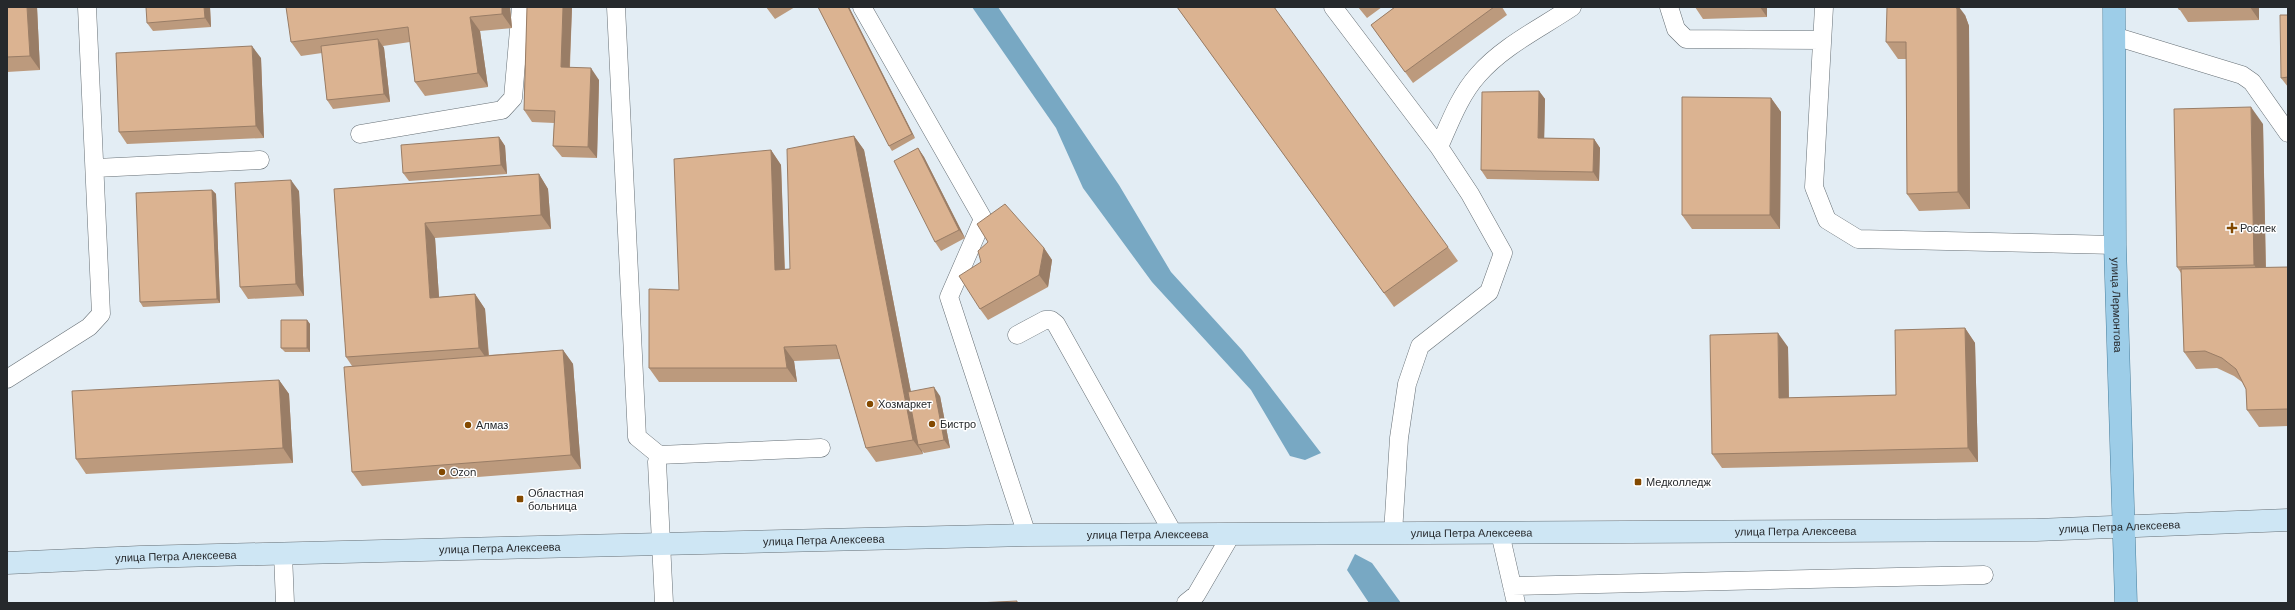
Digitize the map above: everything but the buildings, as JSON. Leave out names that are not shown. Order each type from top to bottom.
[{"type":"main road","name":"улица Лермонтова","points":[[2114,7],[2115,245],[2126,603]]},
{"type":"street","name":"улица Петра Алексеева","points":[[7,564],[283,554],[1027,535],[1173,533],[1231,535],[2028,530],[2124,525],[2288,520]]},
{"type":"lane","points":[[7,379],[89,327],[101,314],[96,168],[87,7]]},
{"type":"lane","points":[[360,134],[502,110],[513,98],[521,7]]},
{"type":"lane","points":[[616,7],[636,437],[659,455],[821,448]]},
{"type":"lane","points":[[862,7],[983,219],[949,296],[1027,535]]},
{"type":"lane","points":[[1334,7],[1439,147],[1470,194],[1503,253],[1489,292],[1420,346],[1407,384],[1399,438],[1393,533]]},
{"type":"lane","points":[[1439,147],[1460,100],[1478,75],[1497,56],[1572,7]]},
{"type":"lane","points":[[1669,7],[1676,29],[1686,39],[1822,40]]},
{"type":"lane","points":[[1824,7],[1814,187],[1827,220],[1858,239],[2115,245]]},
{"type":"lane","points":[[2114,36],[2242,75],[2252,82],[2288,133]]},
{"type":"lane","points":[[96,168],[260,160]]},
{"type":"lane","points":[[1017,335],[1045,320],[1051,320],[1056,324],[1173,533]]},
{"type":"lane","points":[[659,455],[657,462],[664,603]]},
{"type":"lane","points":[[1500,533],[1514,595],[1984,574]]},
{"type":"lane","points":[[1194,600],[1231,535]]},
{"type":"lane","points":[[283,554],[285,603]]},
{"type":"water","points":[[972,7],[998,7],[1119,185],[1171,272],[1242,350],[1321,453],[1305,460],[1290,456],[1251,390],[1152,282],[1083,188],[1056,128]]},
{"type":"water","points":[[1355,554],[1372,563],[1401,603],[1369,603],[1347,570]]},
{"type":"place","name":"Рослек","points":[[2232,228]]},
{"type":"place","name":"Хозмаркет","points":[[870,404]]},
{"type":"place","name":"Бистро","points":[[932,424]]},
{"type":"place","name":"Алмаз","points":[[468,425]]},
{"type":"place","name":"Ozon","points":[[442,472]]},
{"type":"place","name":"Медколледж","points":[[1638,482]]},
{"type":"place","name":"Областная больница","points":[[520,499]]}]
